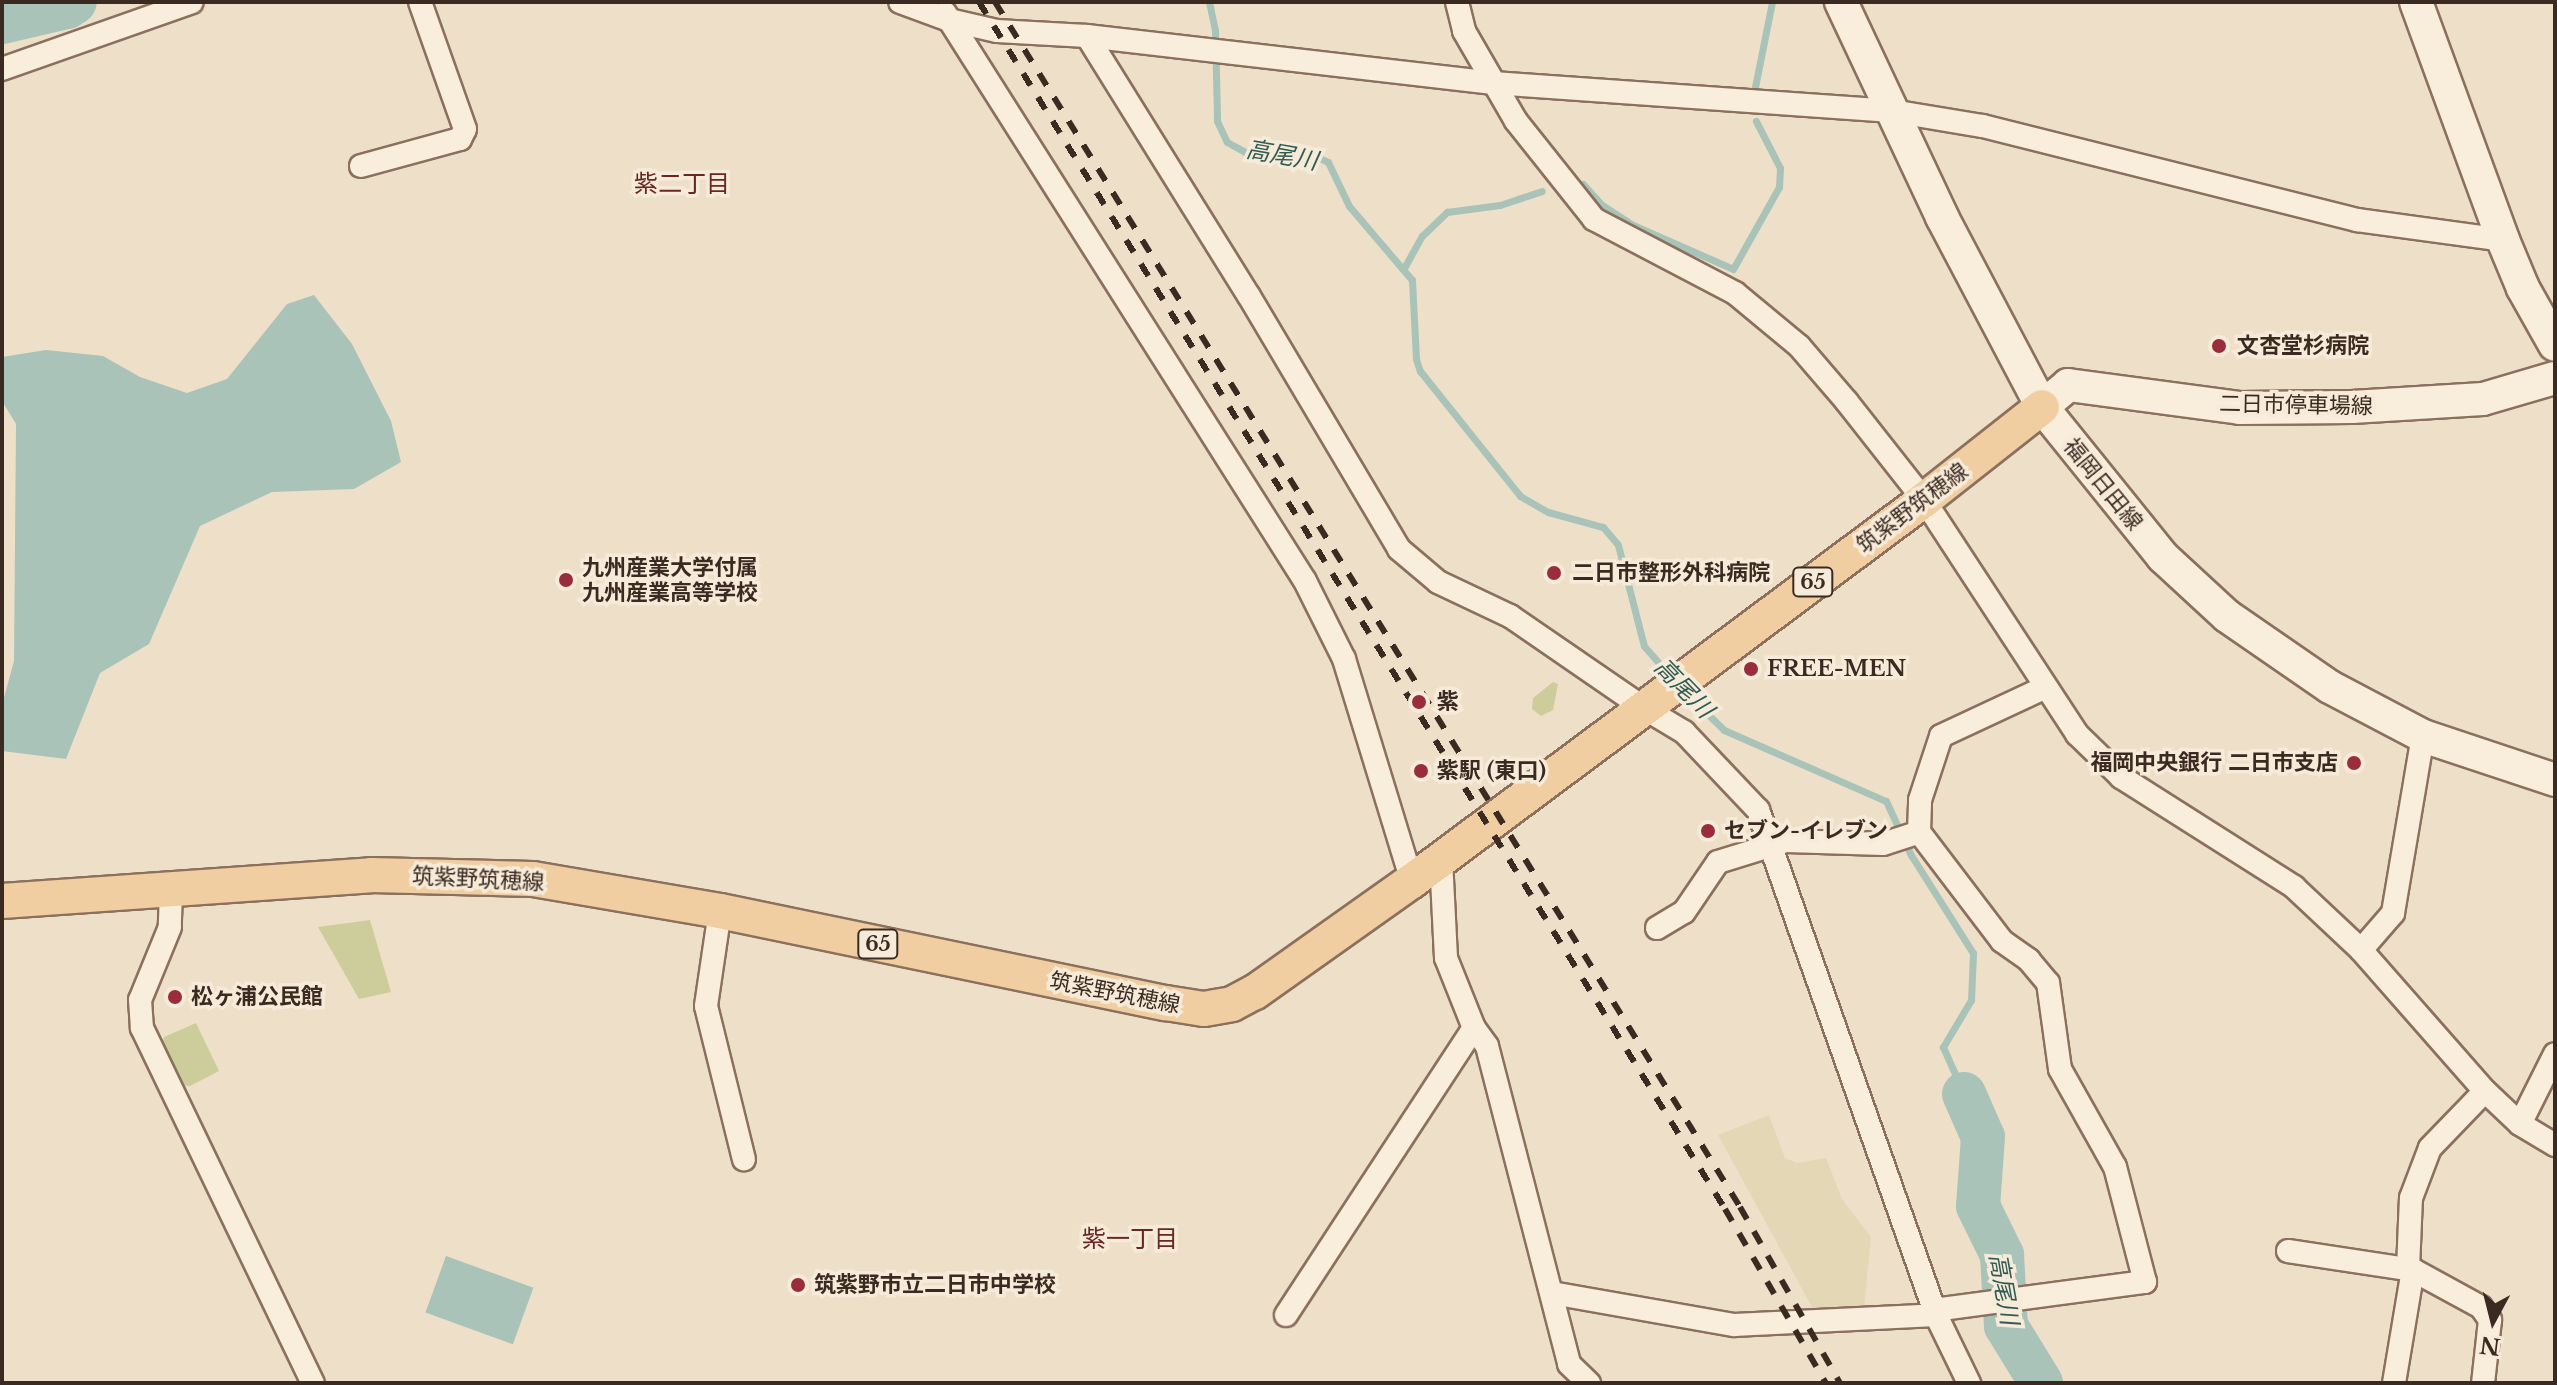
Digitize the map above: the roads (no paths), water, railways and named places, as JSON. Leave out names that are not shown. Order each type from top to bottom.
[{"type":"main road","name":"福岡日田線","points":[[1841,2],[1996,323],[2042,407],[2163,557],[2227,616],[2308,675],[2423,736],[2555,780]]},
{"type":"main road","points":[[2416,2],[2503,240],[2523,288],[2555,345]]},
{"type":"main road","name":"二日市停車場線","points":[[2042,407],[2068,385],[2240,408],[2352,407],[2483,399],[2555,378]]},
{"type":"main road","name":"筑紫野筑穂線","points":[[2,901],[416,875],[533,879],[720,911],[1204,1009],[1232,1004],[1255,992],[1412,881],[1924,500],[2042,407]]},
{"type":"street","points":[[2,69],[192,2]]},
{"type":"street","points":[[361,166],[460,139],[465,129],[420,2]]},
{"type":"street","points":[[900,2],[944,11],[997,31],[1087,36],[1493,83],[1892,111],[1983,126],[2357,220],[2503,240]]},
{"type":"street","points":[[1457,2],[1464,31],[1493,83],[1538,152],[1594,219],[1735,293],[1799,346],[1924,500],[2044,688],[2077,734],[2121,777],[2270,869],[2361,950],[2485,1091],[2520,1124],[2555,1145]]},
{"type":"street","points":[[944,11],[1325,618],[1344,659],[1412,881]]},
{"type":"street","points":[[1087,36],[1249,296],[1399,549],[1438,582],[1510,616],[1650,704],[1684,732],[1758,810],[1935,1312],[1969,1383]]},
{"type":"street","points":[[1552,1293],[1734,1325],[1935,1312],[2145,1282],[2115,1167],[2060,1069],[2048,983],[2029,960],[2002,941],[1914,834],[1920,800],[1941,736],[2044,688]]},
{"type":"street","points":[[2361,950],[2393,913],[2423,736]]},
{"type":"street","points":[[1657,928],[1684,912],[1718,862],[1786,841],[1853,845],[1887,843],[1914,834]]},
{"type":"street","points":[[1441,859],[1446,958],[1474,1028],[1487,1046],[1569,1364],[1589,1383]]},
{"type":"street","points":[[171,891],[170,927],[140,1000],[142,1028],[313,1383]]},
{"type":"street","points":[[720,911],[706,1006],[744,1159]]},
{"type":"street","points":[[1286,1315],[1474,1028]]},
{"type":"street","points":[[2520,1124],[2555,1054]]},
{"type":"street","points":[[2394,1383],[2410,1269],[2411,1198],[2430,1148],[2485,1091]]},
{"type":"street","points":[[2288,1251],[2410,1269],[2431,1276],[2487,1314],[2490,1320],[2483,1383]]},
{"type":"waterway","name":"高尾川","points":[[2,22],[67,7],[75,2]]},
{"type":"waterway","name":"高尾川","points":[[1209,2],[1215,30],[1217,121],[1227,142],[1245,152],[1315,156],[1328,162],[1349,206],[1412,280],[1416,359],[1420,371],[1520,496],[1548,512],[1603,527],[1618,545],[1644,646],[1672,678]]},
{"type":"waterway","points":[[1755,87],[1772,2]]},
{"type":"waterway","points":[[1583,184],[1602,205],[1633,225],[1733,269],[1779,187],[1780,168],[1756,121]]},
{"type":"waterway","points":[[1404,268],[1422,236],[1447,212],[1500,205],[1542,191]]},
{"type":"waterway","name":"高尾川","points":[[1683,690],[1724,730],[1886,801],[1911,855],[1973,953],[1971,1000],[1943,1047],[1964,1094]]},
{"type":"waterway","name":"高尾川","points":[[1964,1094],[1983,1137],[1978,1206],[2002,1255],[2006,1326],[2041,1383]]},
{"type":"railway","points":[[979,2],[1725,1209],[1826,1383]]},
{"type":"railway","points":[[995,2],[1740,1207],[1840,1383]]},
{"type":"place","name":"文杏堂杉病院","points":[[2219,346]]},
{"type":"place","name":"二日市整形外科病院","points":[[1554,573]]},
{"type":"place","name":"九州産業大学付属 九州産業高等学校","points":[[566,580]]},
{"type":"place","name":"FREE-MEN","points":[[1751,669]]},
{"type":"place","name":"紫","points":[[1419,702]]},
{"type":"place","name":"福岡中央銀行 二日市支店","points":[[2354,763]]},
{"type":"place","name":"紫駅 (東口)","points":[[1421,771]]},
{"type":"place","name":"セブン-イレブン","points":[[1708,831]]},
{"type":"place","name":"松ヶ浦公民館","points":[[175,997]]},
{"type":"place","name":"筑紫野市立二日市中学校","points":[[798,1285]]},
{"type":"district","name":"紫二丁目","points":[[682,184]]},
{"type":"district","name":"紫一丁目","points":[[1130,1239]]}]
